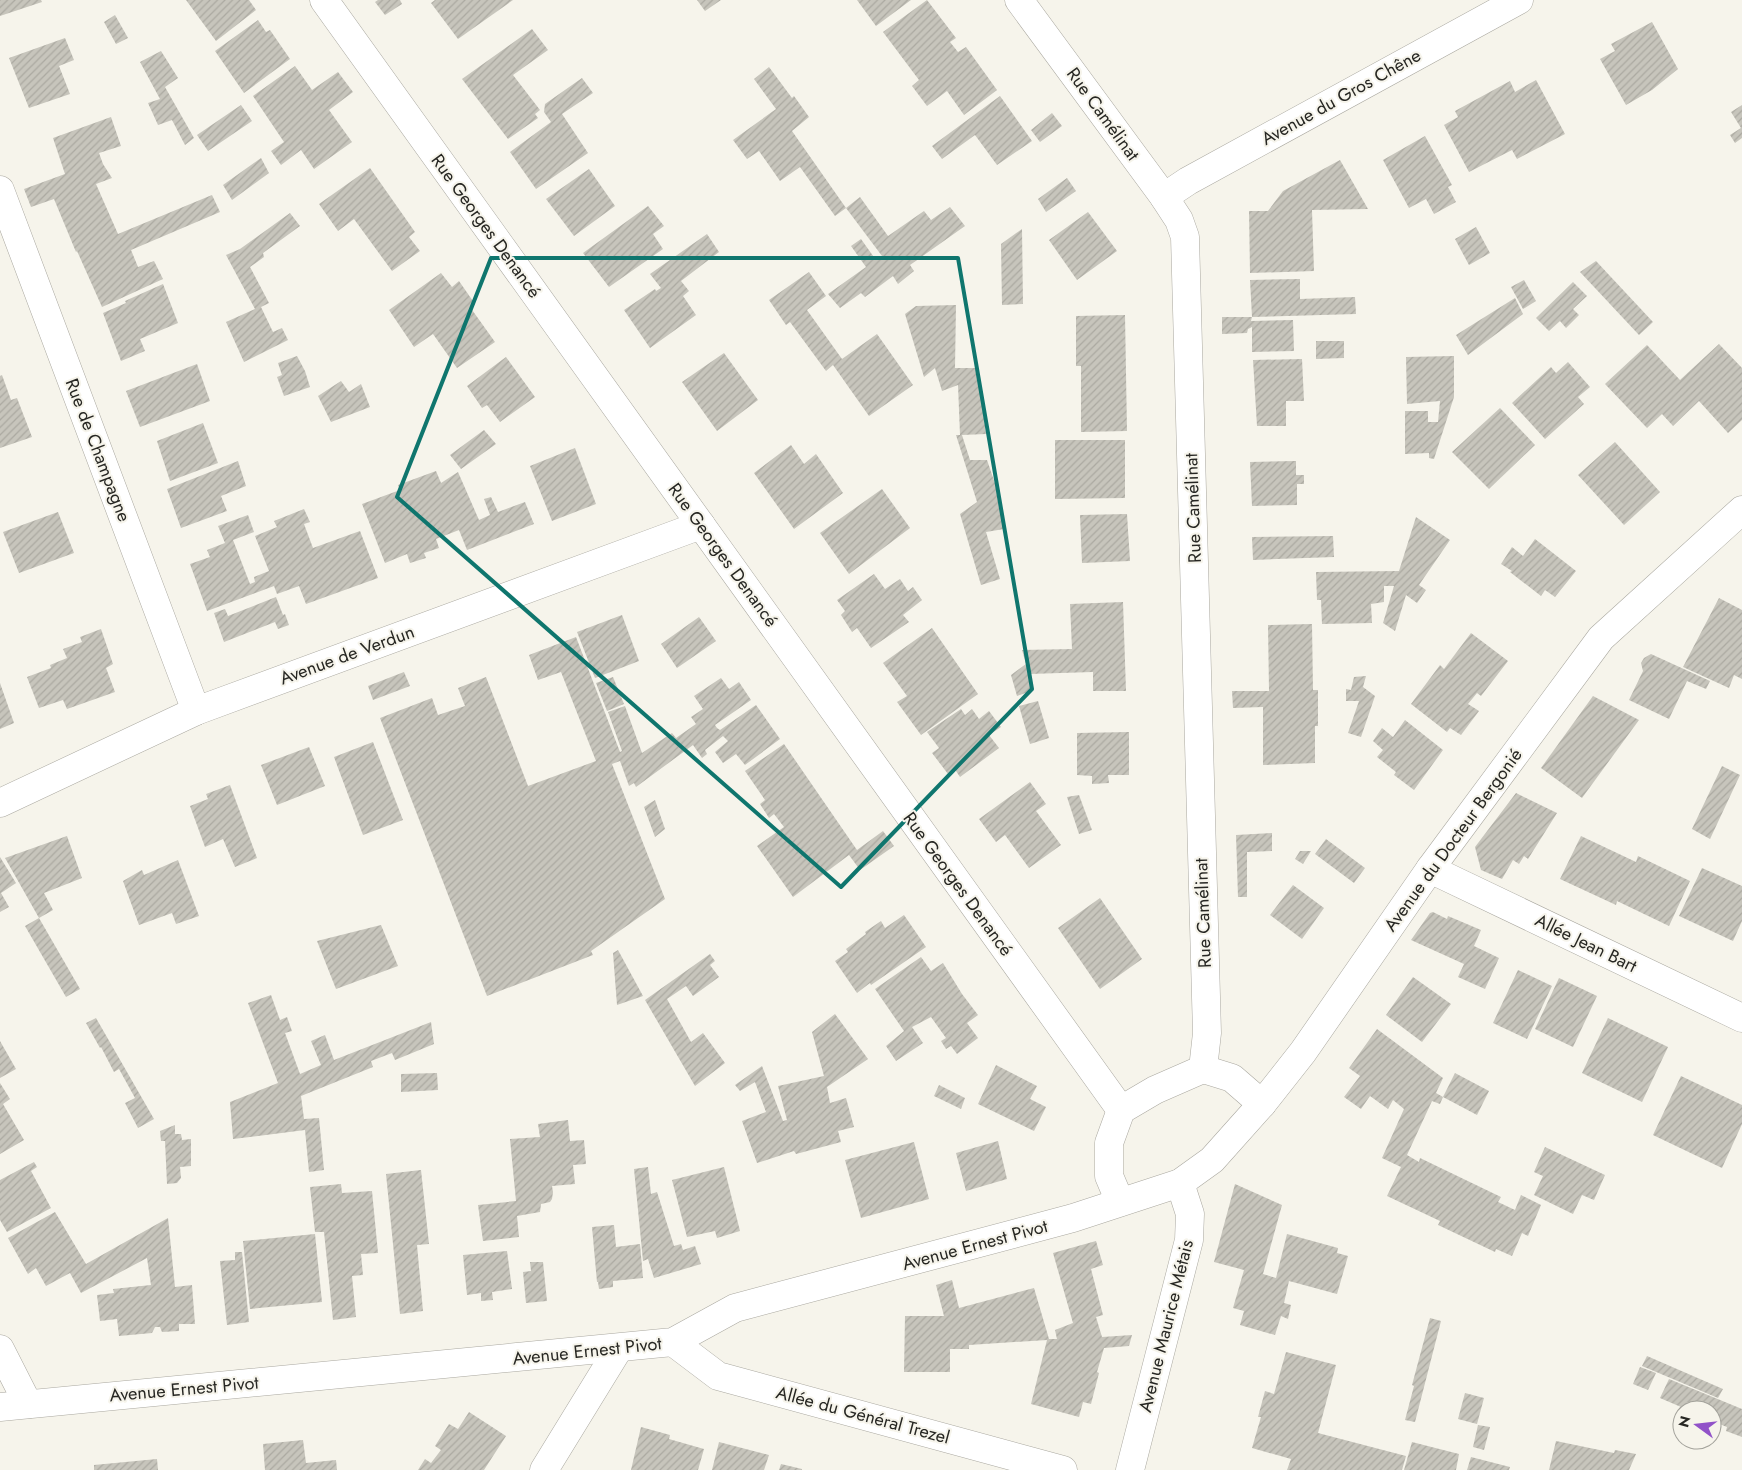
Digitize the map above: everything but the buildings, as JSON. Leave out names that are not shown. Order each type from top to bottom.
[{"type":"street","name":"Rue Georges Denancé","points":[[324,0],[1121,1110]]},
{"type":"street","name":"Rue Camélinat","points":[[1020,0],[1164,197],[1179,220],[1185,237],[1207,1033],[1203,1069]]},
{"type":"street","name":"Avenue du Gros Chêne","points":[[1164,197],[1197,176],[1519,0]]},
{"type":"street","name":"Rue de Champagne","points":[[0,190],[196,711]]},
{"type":"street","name":"Avenue du Docteur Bergonié","points":[[1180,1183],[1212,1160],[1262,1104],[1303,1052],[1430,869],[1601,638],[1742,510]]},
{"type":"street","name":"Avenue de Verdun","points":[[0,803],[196,711],[701,524]]},
{"type":"street","name":"Allée Jean Bart","points":[[1430,869],[1742,1018]]},
{"type":"street","points":[[1120,1202],[1109,1176],[1109,1143],[1121,1110],[1155,1090],[1203,1069],[1232,1078],[1262,1104]]},
{"type":"street","name":"Avenue Ernest Pivot","points":[[0,1407],[673,1342],[735,1308],[1073,1218],[1180,1183]]},
{"type":"street","name":"Avenue Maurice Métais","points":[[1130,1470],[1189,1240],[1190,1214],[1180,1183]]},
{"type":"street","name":"Allée du Général Trezel","points":[[673,1342],[718,1376],[1063,1470]]},
{"type":"street","points":[[544,1470],[619,1348]]},
{"type":"street","points":[[0,1349],[28,1404]]},
{"type":"highlighted area","points":[[491,258],[958,258],[1032,689],[841,887],[397,497]]}]
